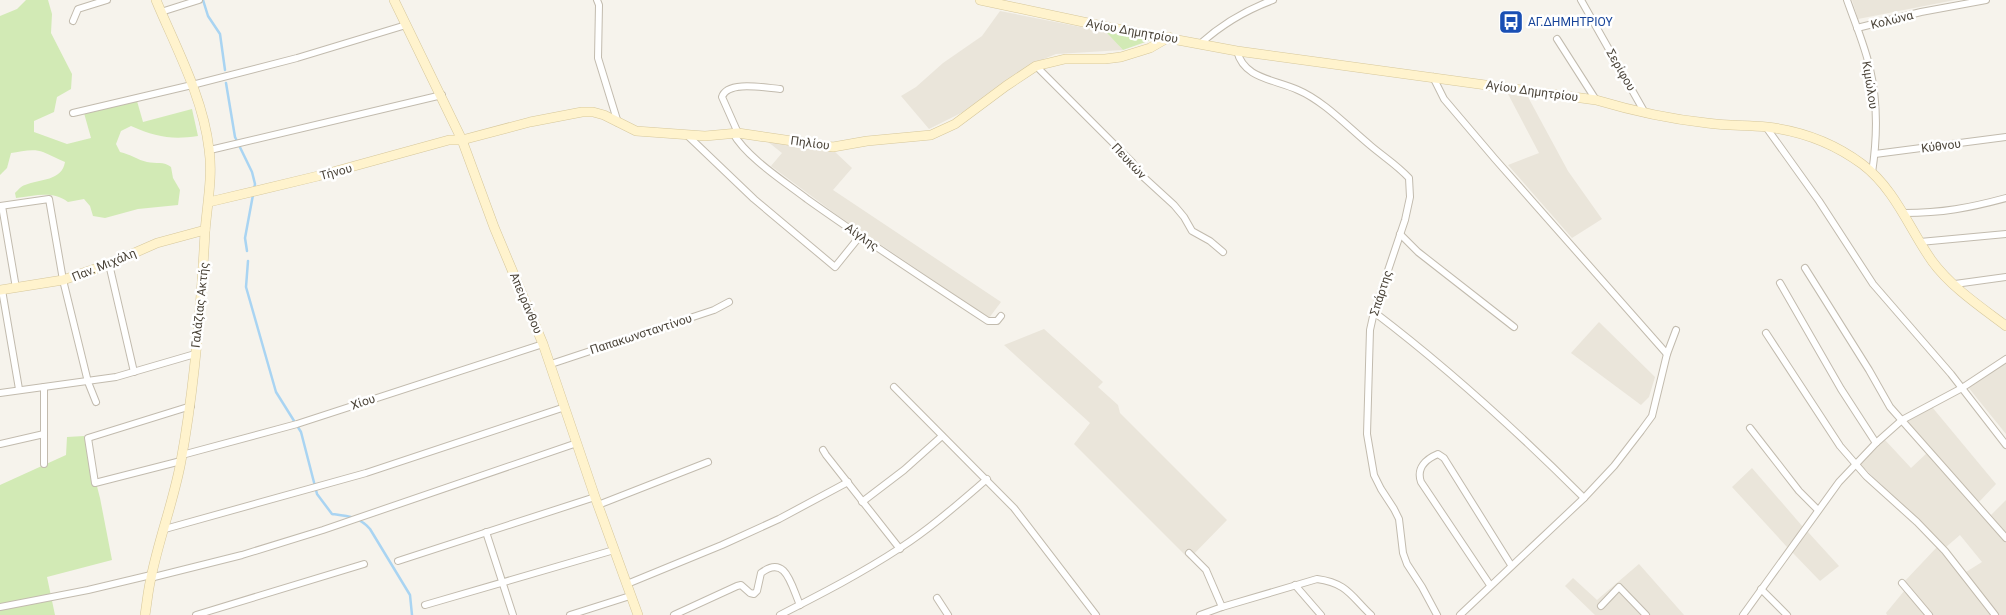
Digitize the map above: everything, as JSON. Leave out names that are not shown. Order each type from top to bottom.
[{"type":"street","points":[[72,21],[78,9],[107,0]]},
{"type":"street","name":"Γαλάζιας Ακτής","points":[[145,615],[151,576],[165,529],[182,458],[191,406],[204,271],[209,202],[210,150],[203,116],[192,85],[156,0]]},
{"type":"street","points":[[161,12],[198,0]]},
{"type":"street","name":"Απειράνθου","points":[[394,0],[442,95],[462,140],[494,227],[551,364],[596,501],[638,615]]},
{"type":"street","points":[[597,0],[599,5],[598,58],[618,123]]},
{"type":"street","name":"Αγίου Δημητρίου","points":[[980,0],[1001,2],[1102,26],[1238,51],[1596,100],[1646,114],[1708,124],[1766,127],[1810,137],[1849,156],[1872,173],[1896,200],[1934,263],[1955,284],[2006,326]]},
{"type":"street","points":[[1200,44],[1237,17],[1273,0]]},
{"type":"street","name":"Σερίφου","points":[[1581,0],[1646,114]]},
{"type":"street","name":"Κιμώλου","points":[[1847,0],[1870,70],[1876,120],[1875,154],[1872,173]]},
{"type":"street","name":"Κολώνα","points":[[1857,28],[1921,12],[1986,0]]},
{"type":"street","points":[[72,112],[192,85],[297,58],[406,25]]},
{"type":"street","name":"Πηλίου","points":[[462,140],[530,122],[582,112],[598,114],[636,131],[687,135],[736,133],[833,147],[868,141],[931,135],[955,124],[1036,66],[1065,59],[1121,57],[1150,48],[1169,37]]},
{"type":"street","points":[[1557,39],[1596,100]]},
{"type":"street","name":"Σπάρτης","points":[[1238,51],[1240,61],[1246,70],[1300,90],[1346,124],[1400,168],[1409,178],[1410,197],[1370,330],[1368,434],[1371,460],[1380,489],[1394,508],[1399,519],[1403,552],[1407,564],[1437,615]]},
{"type":"street","name":"Πευκών","points":[[1036,66],[1132,162],[1139,173],[1174,205],[1184,216],[1192,231],[1210,241],[1223,252]]},
{"type":"street","points":[[1433,77],[1444,98],[1489,152],[1667,354]]},
{"type":"street","name":"Αίγλης","points":[[780,89],[742,86],[723,92],[722,97],[744,148],[860,236],[988,321],[997,320],[1001,316]]},
{"type":"street","points":[[210,150],[442,95]]},
{"type":"street","points":[[1766,127],[1819,200],[1872,284],[1914,329],[2006,445]]},
{"type":"street","points":[[687,135],[754,199],[835,267],[860,236]]},
{"type":"street","name":"Κύθνου","points":[[1875,154],[2006,137]]},
{"type":"street","name":"Τήνου","points":[[209,202],[318,176],[449,140],[462,140]]},
{"type":"street","points":[[1904,213],[1938,213],[1973,207],[2006,198]]},
{"type":"street","points":[[16,288],[1,206],[49,199],[63,280],[88,382],[96,402]]},
{"type":"street","name":"Παν. Μιχάλη","points":[[1,290],[63,280],[109,264],[157,243],[206,230]]},
{"type":"street","points":[[1400,234],[1418,252],[1514,327]]},
{"type":"street","points":[[1920,242],[2006,234]]},
{"type":"street","points":[[109,264],[134,372]]},
{"type":"street","points":[[1805,268],[1890,407],[2006,538]]},
{"type":"street","points":[[1955,284],[2006,277]]},
{"type":"street","points":[[1780,283],[1841,389],[1876,442]]},
{"type":"street","points":[[1,290],[19,389]]},
{"type":"street","name":"Παπακωνσταντίνου","points":[[551,364],[714,310],[729,302]]},
{"type":"street","points":[[1374,312],[1474,394],[1529,443],[1584,498]]},
{"type":"street","points":[[1460,615],[1584,498],[1614,466],[1652,416],[1667,354],[1676,330]]},
{"type":"street","points":[[1766,333],[1832,434],[1855,464],[1941,546],[1995,615]]},
{"type":"street","name":"Χίου","points":[[191,406],[88,438],[95,483],[297,424],[543,344]]},
{"type":"street","points":[[0,392],[88,382],[134,372],[195,354]]},
{"type":"street","points":[[1743,615],[1818,510],[1855,464],[1876,442],[1902,420],[1962,388],[2006,358]]},
{"type":"street","points":[[44,387],[44,464]]},
{"type":"street","points":[[894,387],[1014,508],[1096,615]]},
{"type":"street","points":[[165,529],[366,473],[565,406]]},
{"type":"street","points":[[1750,428],[1799,491],[1818,510]]},
{"type":"street","points":[[0,444],[44,434]]},
{"type":"street","points":[[862,502],[904,470],[942,436]]},
{"type":"street","points":[[0,607],[88,590],[242,555],[323,530],[577,443]]},
{"type":"street","points":[[824,450],[862,502],[900,549]]},
{"type":"street","points":[[1490,585],[1421,482],[1418,474],[1419,468],[1433,456],[1438,454],[1444,458],[1511,566]]},
{"type":"street","points":[[398,561],[486,532],[596,501],[708,462]]},
{"type":"street","points":[[780,615],[900,549],[987,480]]},
{"type":"street","points":[[626,584],[770,523],[848,482]]},
{"type":"street","points":[[486,532],[513,615]]},
{"type":"street","points":[[425,605],[614,550]]},
{"type":"street","points":[[1189,552],[1206,570],[1222,606]]},
{"type":"street","points":[[196,615],[364,564]]},
{"type":"street","points":[[674,615],[737,586],[741,585],[754,594],[758,591],[761,573],[776,566],[785,572],[800,605]]},
{"type":"street","points":[[1200,615],[1222,606],[1317,579],[1330,581],[1349,590],[1371,615]]},
{"type":"street","points":[[1902,583],[1929,615]]},
{"type":"street","points":[[1296,585],[1320,615]]},
{"type":"street","points":[[1601,606],[1619,587],[1646,615]]},
{"type":"street","points":[[1761,589],[1787,615]]},
{"type":"street","points":[[570,615],[630,596]]},
{"type":"street","points":[[936,598],[948,615]]},
{"type":"shaded area","points":[[1852,0],[1955,0],[1858,19]]},
{"type":"shaded area","points":[[1000,11],[1106,32],[1123,50],[1056,54],[1034,63],[963,112],[929,129],[901,96],[916,87],[943,63],[982,36]]},
{"type":"shaded area","points":[[1508,94],[1528,97],[1568,171],[1602,219],[1572,238],[1508,165],[1539,153]]},
{"type":"shaded area","points":[[767,141],[834,151],[852,168],[833,190],[1001,302],[989,318],[837,215],[771,166],[782,153]]},
{"type":"shaded area","points":[[1599,322],[1655,377],[1649,397],[1641,405],[1571,353]]},
{"type":"shaded area","points":[[1044,329],[1103,382],[1098,387],[1118,405],[1120,413],[1227,520],[1189,559],[1074,444],[1090,423],[1004,345]]},
{"type":"shaded area","points":[[2006,362],[2006,434],[1968,387]]},
{"type":"shaded area","points":[[1932,407],[1996,484],[1978,503],[1906,421]]},
{"type":"shaded area","points":[[1885,440],[1911,468],[1927,453],[2006,541],[2006,615],[1998,615],[1966,572],[1982,562],[1960,535],[1946,547],[1860,464]]},
{"type":"shaded area","points":[[1752,468],[1803,527],[1787,547],[1732,487]]},
{"type":"shaded area","points":[[2006,500],[2006,534],[1991,515]]},
{"type":"shaded area","points":[[1807,531],[1839,566],[1820,581],[1792,552]]},
{"type":"shaded area","points":[[1938,546],[1991,615],[1932,615],[1904,582]]},
{"type":"shaded area","points":[[1639,564],[1684,615],[1595,615],[1565,586],[1573,578],[1597,600]]},
{"type":"shaded area","points":[[1905,590],[1925,615],[1887,615],[1886,613]]},
{"type":"green space","points":[[26,0],[48,0],[52,14],[51,33],[72,74],[71,89],[57,97],[54,112],[34,121],[34,132],[67,144],[91,138],[84,113],[137,101],[143,122],[192,109],[198,136],[164,137],[131,126],[121,131],[116,144],[120,152],[150,163],[163,163],[171,167],[173,178],[180,190],[178,205],[138,209],[105,218],[93,216],[90,206],[84,199],[68,202],[62,198],[50,195],[16,198],[15,193],[21,187],[60,173],[65,162],[39,151],[31,150],[11,153],[7,168],[0,175],[0,16],[17,9]]},
{"type":"green space","points":[[1106,32],[1154,39],[1123,50]]},
{"type":"green space","points":[[84,436],[100,498],[112,560],[47,577],[55,615],[0,615],[0,485],[66,455],[67,437]]},
{"type":"waterway","points":[[203,0],[208,16],[220,34],[225,70]]},
{"type":"waterway","points":[[226,83],[235,137],[252,172],[255,184],[245,238],[247,251]]},
{"type":"waterway","points":[[248,261],[246,287],[276,392],[301,432],[317,494],[332,514],[348,516],[362,522],[370,529],[410,595],[412,615]]},
{"type":"place","name":"ΑΓ.ΔΗΜΗΤΡΙΟΥ","points":[[1511,22]]}]
